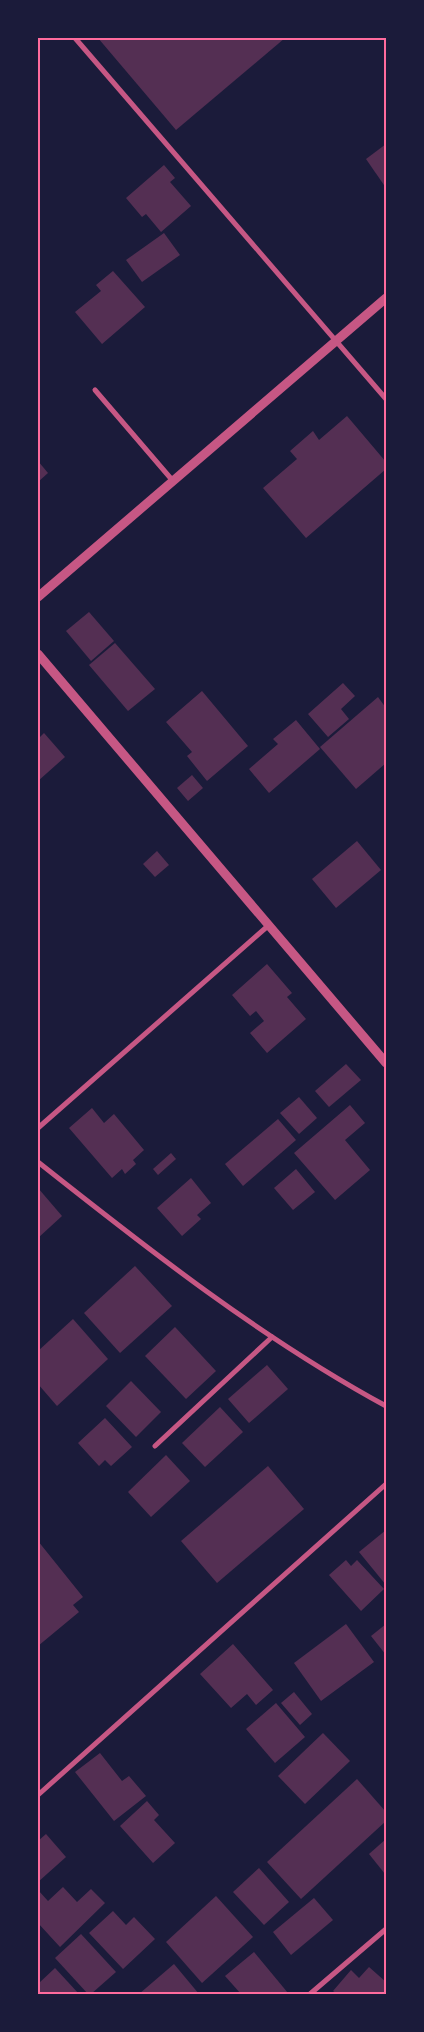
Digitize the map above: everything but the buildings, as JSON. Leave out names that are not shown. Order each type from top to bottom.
[{"type":"street","points":[[75,38],[386,399]]},
{"type":"street","points":[[38,597],[386,298]]},
{"type":"street","points":[[95,390],[173,481]]},
{"type":"street","points":[[38,654],[386,1062]]},
{"type":"street","points":[[38,1128],[269,925]]},
{"type":"street","points":[[38,1162],[158,1257],[272,1337],[386,1406]]},
{"type":"street","points":[[155,1446],[272,1337]]},
{"type":"street","points":[[38,1795],[386,1484]]},
{"type":"street","points":[[311,1994],[386,1929]]}]
